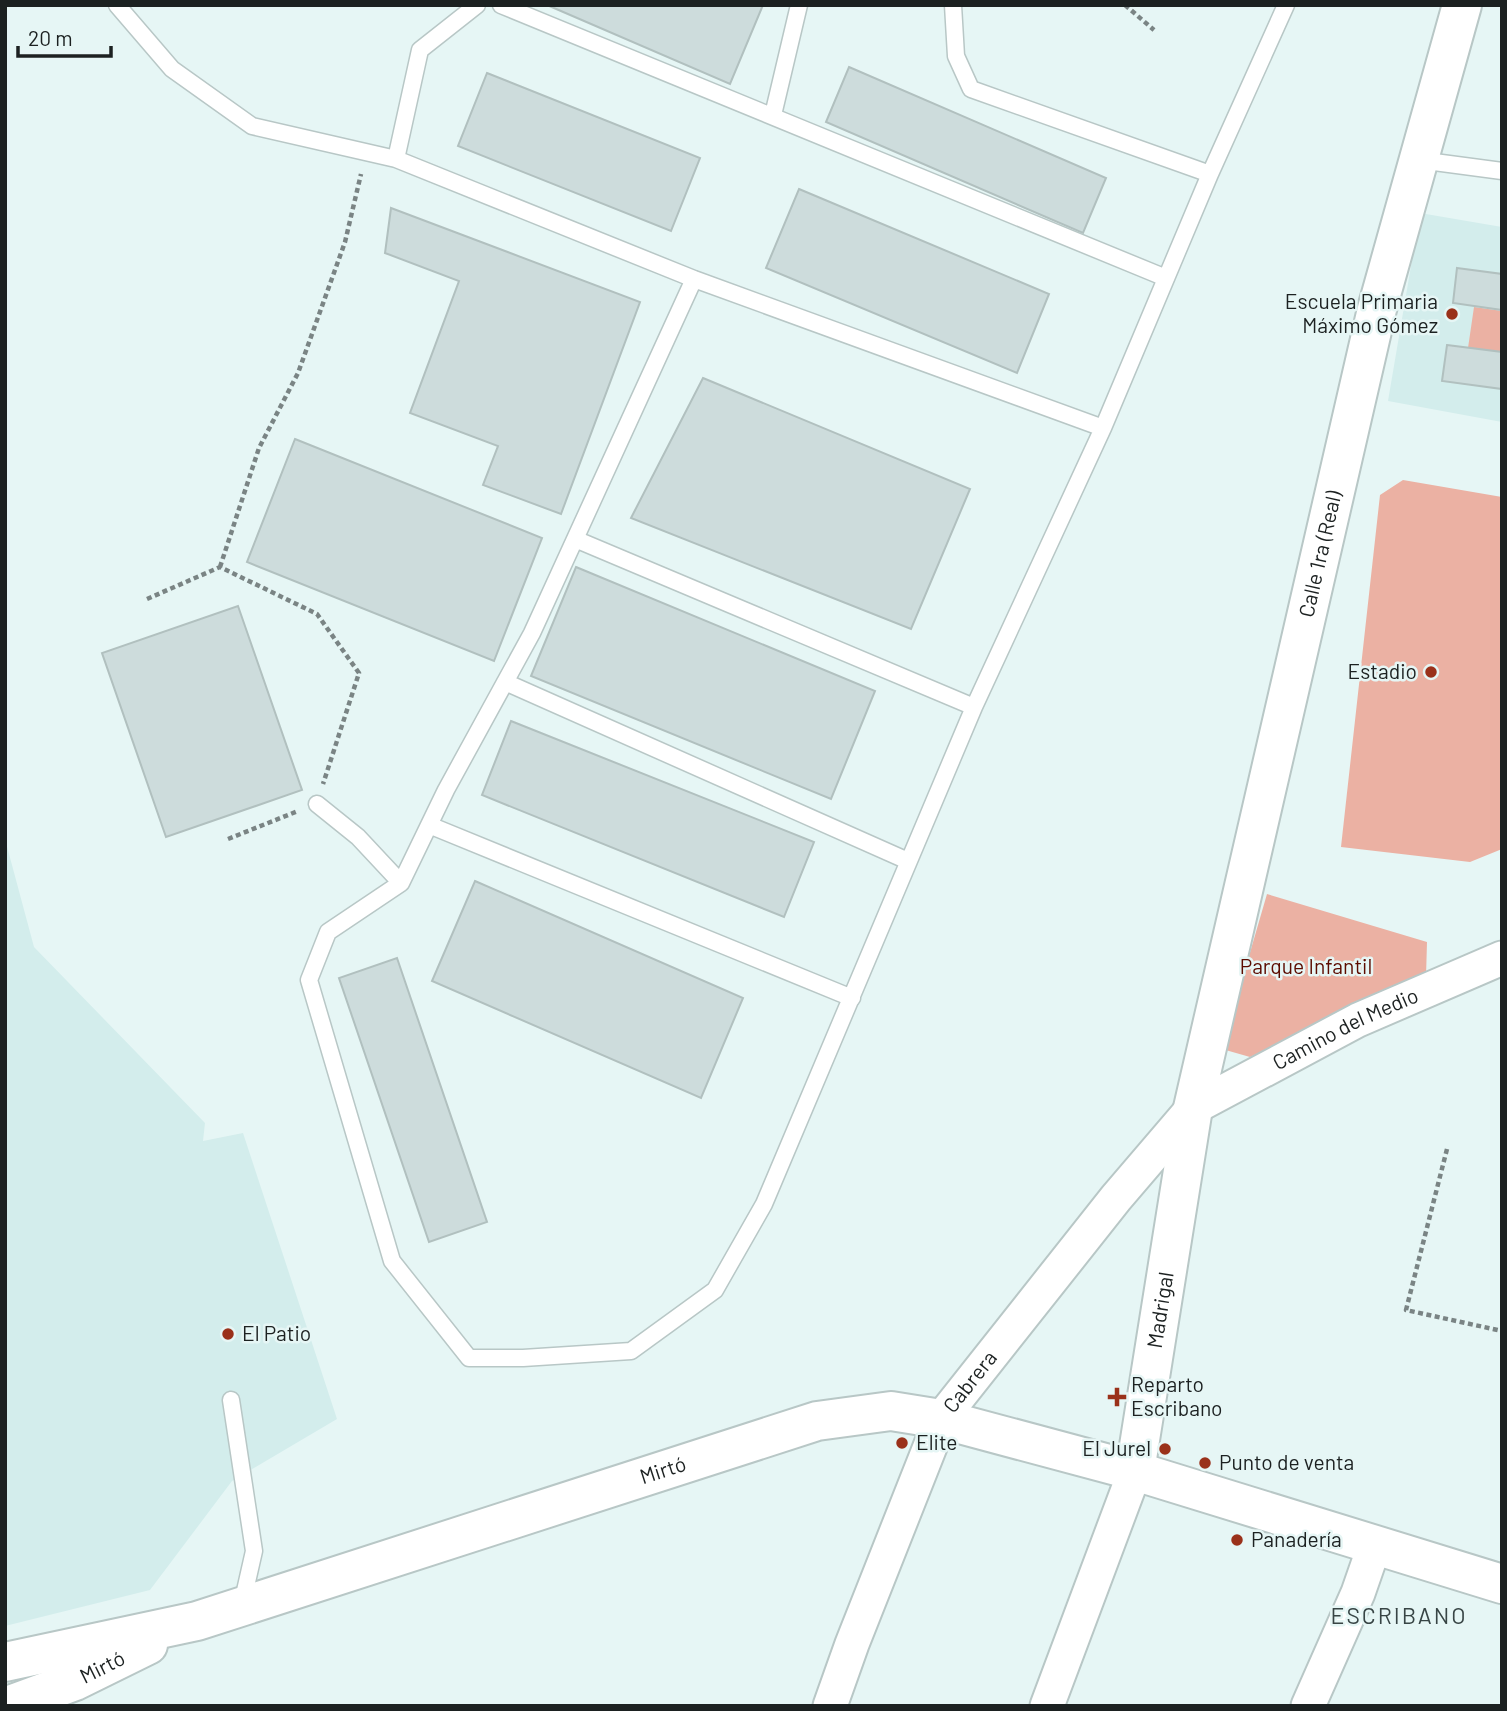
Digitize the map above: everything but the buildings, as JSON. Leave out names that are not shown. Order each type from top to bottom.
[{"type":"street","name":"Calle 1ra (Real)","points":[[1193,1108],[1377,309],[1462,5]]},
{"type":"street","name":"Camino del Medio","points":[[1193,1108],[1358,1020],[1502,958]]},
{"type":"street","name":"Cabrera","points":[[830,1706],[941,1419],[1116,1198],[1193,1108]]},
{"type":"street","name":"Madrigal","points":[[1047,1706],[1135,1471],[1193,1108]]},
{"type":"street","name":"Mirtó","points":[[5,1662],[197,1621],[817,1421],[891,1411],[941,1419],[1135,1471],[1502,1584]]},
{"type":"street","points":[[1308,1706],[1358,1593],[1375,1544]]},
{"type":"street","name":"Mirtó","points":[[6,1706],[75,1681],[197,1621]]},
{"type":"lane","points":[[117,5],[172,69],[252,126],[396,159],[694,279],[1102,428]]},
{"type":"lane","points":[[396,159],[420,50],[477,5]]},
{"type":"lane","points":[[501,5],[1166,278]]},
{"type":"lane","points":[[773,115],[799,5]]},
{"type":"lane","points":[[953,5],[957,55],[971,89],[1210,174]]},
{"type":"lane","points":[[694,279],[531,633],[401,883],[328,932],[309,980],[392,1261],[469,1358],[523,1358],[631,1351],[715,1290],[764,1204],[974,707],[1102,428],[1210,174],[1286,5]]},
{"type":"lane","points":[[1419,160],[1502,171]]},
{"type":"lane","points":[[575,539],[974,707]]},
{"type":"lane","points":[[505,682],[908,861]]},
{"type":"lane","points":[[317,804],[358,836],[401,883]]},
{"type":"lane","points":[[429,825],[852,998]]},
{"type":"lane","points":[[231,1400],[254,1551],[242,1606]]},
{"type":"path","points":[[1125,5],[1154,30]]},
{"type":"path","points":[[147,599],[220,567],[259,448],[298,373],[345,242],[365,152]]},
{"type":"path","points":[[220,567],[317,614],[359,673],[317,804],[228,839]]},
{"type":"path","points":[[1447,1149],[1406,1310],[1502,1331]]},
{"type":"shaded area","name":"Escuela Primaria Máximo Gómez","points":[[1420,213],[1502,227],[1502,422],[1388,401]]},
{"type":"shaded area","points":[[5,839],[34,947],[205,1123],[203,1141],[243,1133],[337,1419],[232,1481],[150,1590],[5,1626]]},
{"type":"green space","points":[[1474,307],[1502,311],[1502,352],[1468,348]]},
{"type":"green space","name":"Estadio","points":[[1403,480],[1502,497],[1502,849],[1470,862],[1341,847],[1380,495]]},
{"type":"green space","name":"Parque Infantil","points":[[1267,894],[1427,942],[1426,977],[1250,1057],[1222,1049]]},
{"type":"place","name":"Escuela Primaria Máximo Gómez","points":[[1452,314]]},
{"type":"place","name":"Estadio","points":[[1431,672]]},
{"type":"place","name":"El Patio","points":[[228,1334]]},
{"type":"place","name":"Reparto Escribano","points":[[1117,1397]]},
{"type":"place","name":"Elite","points":[[902,1443]]},
{"type":"place","name":"El Jurel","points":[[1165,1449]]},
{"type":"place","name":"Punto de venta","points":[[1205,1463]]},
{"type":"place","name":"Panadería","points":[[1237,1540]]},
{"type":"district","name":"ESCRIBANO","points":[[1399,1616]]}]
